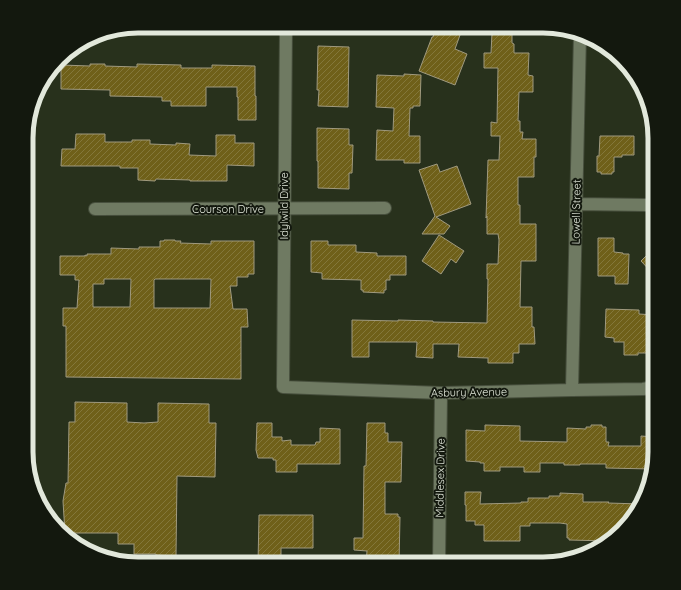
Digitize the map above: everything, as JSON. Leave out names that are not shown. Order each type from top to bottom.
[{"type":"street","name":"Idylwild Drive","points":[[283,387],[286,33]]},
{"type":"street","name":"Lowell Street","points":[[572,390],[580,40]]},
{"type":"street","points":[[576,204],[647,205]]},
{"type":"street","name":"Courson Drive","points":[[95,209],[385,208]]},
{"type":"street","name":"Asbury Avenue","points":[[283,387],[441,393],[648,388]]},
{"type":"street","name":"Middlesex Drive","points":[[439,557],[441,393]]},
{"type":"building","points":[[434,33],[455,33],[460,35],[455,49],[467,54],[455,85],[419,71]]},
{"type":"building","points":[[492,33],[512,34],[514,53],[529,53],[528,75],[533,76],[533,92],[519,92],[518,121],[520,121],[520,132],[523,132],[522,139],[536,139],[534,177],[518,177],[518,205],[520,205],[520,224],[536,224],[536,261],[521,261],[520,307],[532,307],[532,327],[534,327],[535,344],[519,344],[519,353],[513,353],[513,363],[488,363],[488,358],[458,357],[459,344],[433,344],[433,358],[416,357],[417,342],[369,342],[369,357],[352,357],[352,320],[487,323],[487,264],[498,264],[499,240],[498,234],[487,234],[487,216],[486,218],[488,160],[499,160],[500,136],[491,136],[491,122],[497,123],[498,68],[484,68],[484,53],[491,53]]},
{"type":"building","points":[[318,46],[349,47],[348,107],[318,106]]},
{"type":"building","points":[[90,64],[105,64],[105,66],[137,67],[137,64],[181,65],[181,68],[212,68],[212,65],[255,66],[256,120],[238,120],[237,87],[206,87],[206,106],[171,106],[171,101],[162,101],[162,97],[110,96],[110,90],[61,89],[61,67],[63,65],[90,66]]},
{"type":"building","points":[[404,74],[421,75],[420,106],[413,106],[413,108],[410,108],[409,136],[420,136],[420,163],[404,163],[404,160],[376,160],[377,130],[393,131],[394,108],[376,107],[377,75],[404,76]]},
{"type":"building","points":[[317,128],[349,129],[349,145],[353,145],[352,173],[349,173],[349,189],[318,188]]},
{"type":"building","points":[[76,134],[105,134],[105,142],[150,140],[150,144],[190,144],[189,155],[216,156],[216,135],[235,135],[235,143],[254,143],[254,166],[227,165],[227,181],[156,179],[155,181],[138,180],[138,168],[120,168],[120,166],[61,166],[62,149],[75,149]]},
{"type":"building","points":[[600,136],[634,136],[634,155],[614,157],[614,172],[612,172],[612,174],[601,174],[601,172],[597,172],[597,156],[599,156]]},
{"type":"building","points":[[437,164],[440,172],[457,166],[471,204],[436,217],[450,226],[444,234],[422,234],[435,216],[419,170]]},
{"type":"building","points":[[439,235],[464,251],[456,263],[451,259],[441,274],[422,261]]},
{"type":"building","points":[[598,238],[614,238],[614,252],[629,254],[628,284],[615,284],[615,276],[598,276]]},
{"type":"building","points":[[175,240],[181,241],[180,243],[211,244],[211,241],[254,241],[254,274],[248,274],[248,277],[237,277],[237,286],[230,286],[233,309],[247,309],[248,327],[241,327],[241,379],[66,377],[66,326],[63,326],[63,308],[77,308],[79,280],[75,280],[75,275],[60,275],[60,256],[111,254],[111,248],[139,249],[139,247],[160,247],[160,241]],"holes":[[[104,279],[131,279],[130,307],[93,307],[93,284],[104,284]],[[155,279],[211,279],[210,308],[154,308]]]},
{"type":"building","points":[[311,241],[328,241],[328,245],[356,245],[356,252],[377,253],[377,256],[406,256],[406,275],[390,275],[390,280],[386,280],[386,290],[384,290],[384,293],[363,292],[363,290],[361,290],[361,280],[322,279],[322,273],[311,272]]},
{"type":"building","points":[[648,254],[648,268],[641,261]]},
{"type":"building","points":[[606,309],[639,310],[639,314],[648,315],[648,353],[624,355],[624,342],[614,342],[614,338],[605,337]]},
{"type":"building","points":[[75,402],[127,403],[127,422],[144,423],[158,422],[158,403],[209,404],[209,423],[216,423],[215,477],[177,476],[176,556],[134,554],[134,544],[118,544],[118,533],[72,533],[65,527],[63,501],[66,483],[68,483],[69,422],[75,422]]},
{"type":"building","points":[[257,423],[272,423],[272,437],[282,437],[282,441],[291,440],[291,445],[315,445],[316,442],[320,442],[320,428],[340,429],[340,464],[297,464],[297,472],[276,472],[276,460],[273,460],[273,458],[258,458],[256,450]]},
{"type":"building","points":[[367,423],[385,423],[385,433],[388,433],[388,442],[402,442],[401,482],[385,482],[385,514],[398,514],[398,517],[400,517],[399,557],[367,557],[367,551],[354,550],[354,538],[363,538],[364,466],[366,466]]},
{"type":"building","points":[[485,425],[520,426],[520,441],[567,442],[567,428],[586,429],[586,427],[591,427],[591,425],[602,425],[602,427],[606,427],[606,442],[609,442],[608,446],[641,446],[641,436],[648,436],[647,469],[606,468],[606,464],[564,465],[564,463],[540,463],[540,472],[524,472],[524,467],[500,467],[500,471],[484,471],[484,463],[466,461],[466,430],[485,431]]},
{"type":"building","points":[[465,492],[481,492],[480,504],[521,503],[528,502],[528,498],[549,498],[549,496],[560,496],[560,493],[583,494],[583,502],[635,504],[617,526],[598,541],[569,540],[569,538],[567,538],[567,524],[530,523],[530,526],[520,526],[520,541],[484,541],[484,525],[475,525],[475,521],[466,521]]},
{"type":"building","points":[[259,515],[313,515],[313,548],[281,548],[281,557],[258,557]]}]
